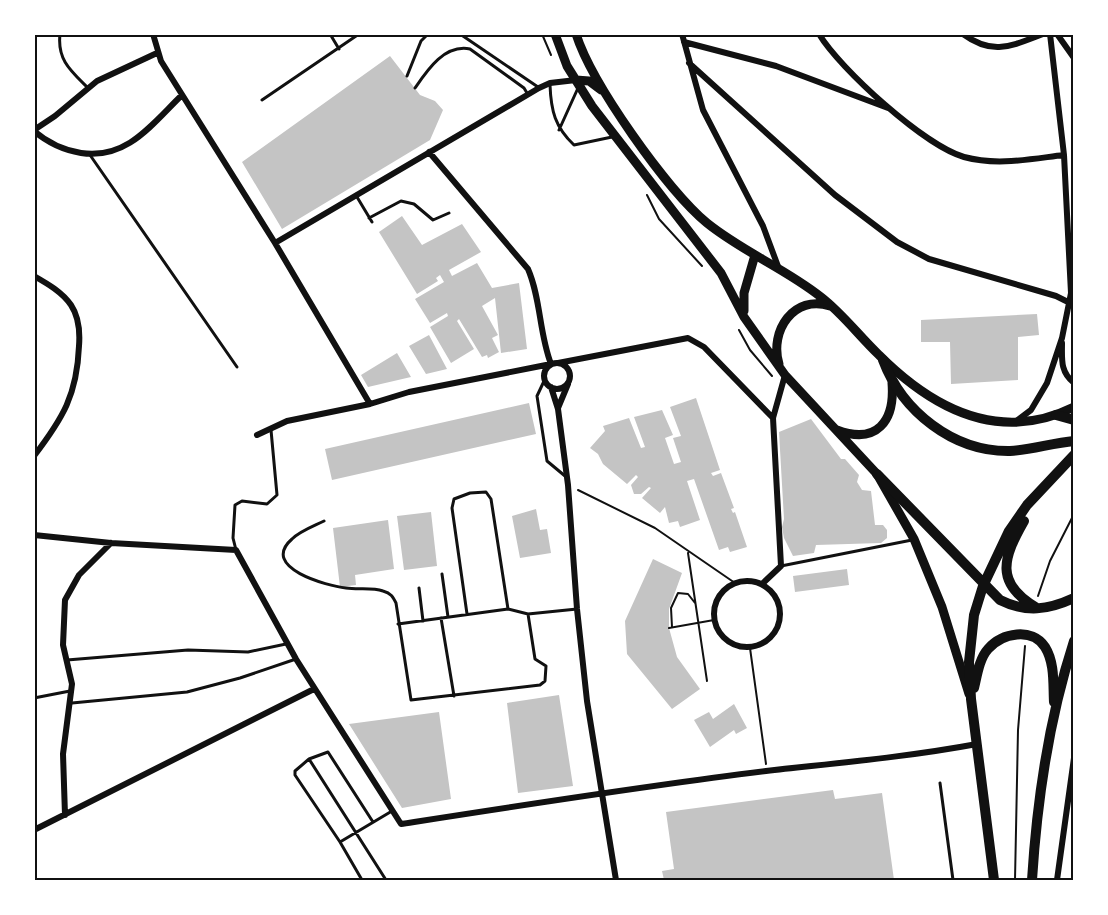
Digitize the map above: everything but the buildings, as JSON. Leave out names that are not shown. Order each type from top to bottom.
[{"type":"main road","points":[[555,34],[578,83],[614,137],[721,273],[740,320],[785,375],[835,430],[1000,600],[1014,607],[1037,608],[1074,598]]},
{"type":"main road","points":[[576,34],[590,65],[621,116],[669,185],[707,223],[754,255],[804,283],[836,308],[883,360],[923,392],[957,412],[981,421],[1013,423],[1056,415],[1074,407]]},
{"type":"main road","points":[[578,83],[595,84],[621,116]]},
{"type":"main road","points":[[740,320],[754,255]]},
{"type":"main road","points":[[785,375],[777,355],[777,344],[782,325],[788,316],[808,304],[824,304],[836,308]]},
{"type":"main road","points":[[835,430],[862,435],[881,427],[891,411],[892,383],[883,360]]},
{"type":"main road","points":[[892,383],[936,427],[970,445],[1009,451],[1074,441]]},
{"type":"main road","points":[[1056,415],[1074,420]]},
{"type":"main road","points":[[993,880],[971,699],[970,640],[974,615],[983,585],[1009,531],[1043,487],[1074,455]]},
{"type":"main road","points":[[877,474],[914,539],[942,607],[959,669],[971,699]]},
{"type":"main road","points":[[1037,608],[1012,588],[1006,575],[1005,561],[1009,547],[1043,487]]},
{"type":"main road","points":[[971,699],[979,667],[988,649],[1010,635],[1028,635],[1044,645],[1051,661],[1055,711]]},
{"type":"main road","points":[[1032,880],[1036,821],[1055,711],[1074,641]]},
{"type":"street","points":[[153,34],[157,53],[275,243],[370,404]]},
{"type":"street","points":[[682,34],[703,110],[762,226],[779,269]]},
{"type":"street","points":[[819,34],[848,72],[934,143],[962,157],[991,162],[1012,162],[1064,155]]},
{"type":"street","points":[[963,34],[989,48],[1010,46],[1043,34]]},
{"type":"street","points":[[1013,423],[1031,410],[1040,398],[1062,338],[1070,303],[1064,155],[1050,34]]},
{"type":"street","points":[[1057,34],[1074,58]]},
{"type":"street","points":[[684,42],[776,66],[894,111]]},
{"type":"street","points":[[157,53],[108,75],[34,130],[56,146],[89,154],[109,153],[127,146],[182,95]]},
{"type":"street","points":[[689,63],[836,195],[897,242],[929,259],[1056,296],[1070,303]]},
{"type":"street","points":[[275,243],[539,88],[550,83],[578,83]]},
{"type":"street","points":[[429,152],[528,268],[535,286],[543,342],[555,364],[568,368],[569,381],[562,388],[550,387]]},
{"type":"street","points":[[34,276],[53,288],[71,305],[80,335],[75,389],[55,427],[34,456]]},
{"type":"street","points":[[257,435],[287,421],[370,404],[409,392],[688,338],[704,347],[773,418]]},
{"type":"street","points":[[1062,338],[1062,367],[1072,382],[1074,392]]},
{"type":"street","points":[[558,409],[572,370],[582,358]]},
{"type":"street","points":[[555,364],[546,370],[544,379],[550,387],[558,409],[568,485],[577,609],[616,880]]},
{"type":"street","points":[[762,584],[782,566],[773,418],[785,375]]},
{"type":"street","points":[[34,535],[111,543],[236,550],[314,689],[401,824],[602,793],[767,771],[910,757],[977,744]]},
{"type":"street","points":[[65,815],[63,754],[72,704],[72,691],[63,645],[62,619],[67,594],[79,575],[111,543]]},
{"type":"street","points":[[745,581],[762,584],[773,592],[778,602],[780,622],[769,640],[750,648],[730,643],[722,636],[714,620],[715,606],[719,597],[735,583],[745,581]]},
{"type":"street","points":[[34,830],[314,689]]},
{"type":"street","points":[[1057,880],[1074,758]]},
{"type":"street","points":[[1064,819],[1074,817]]},
{"type":"lane","points":[[60,34],[59,46],[64,63],[88,88]]},
{"type":"lane","points":[[330,34],[339,49]]},
{"type":"lane","points":[[262,99],[359,34]]},
{"type":"lane","points":[[407,76],[421,40],[428,34]]},
{"type":"lane","points":[[460,34],[522,74],[539,88]]},
{"type":"lane","points":[[415,88],[443,55],[453,48],[461,48],[470,49],[524,88],[527,95]]},
{"type":"lane","points":[[550,83],[551,108],[559,130],[574,145],[614,137]]},
{"type":"lane","points":[[559,130],[578,83]]},
{"type":"lane","points":[[89,154],[237,367]]},
{"type":"lane","points":[[356,195],[370,220],[401,201],[414,204],[433,220],[449,213]]},
{"type":"lane","points":[[544,379],[537,396],[547,460],[567,477]]},
{"type":"lane","points":[[236,550],[233,543],[235,505],[242,501],[272,503],[277,495],[271,428]]},
{"type":"lane","points":[[467,614],[452,503],[454,499],[470,493],[486,492],[492,499],[508,609]]},
{"type":"lane","points":[[324,521],[292,538],[286,546],[284,555],[288,565],[302,575],[320,583],[349,589],[382,590],[392,595],[396,603],[410,698],[413,700],[540,685],[545,681],[546,666],[535,659],[528,614]]},
{"type":"lane","points":[[782,566],[914,539]]},
{"type":"lane","points":[[442,574],[448,617]]},
{"type":"lane","points":[[419,588],[423,621]]},
{"type":"lane","points":[[398,624],[508,609],[528,614],[577,609]]},
{"type":"lane","points":[[441,618],[454,696]]},
{"type":"lane","points":[[67,660],[188,650],[248,652],[288,644]]},
{"type":"lane","points":[[72,704],[187,692],[240,678],[296,659]]},
{"type":"lane","points":[[34,698],[72,691]]},
{"type":"lane","points":[[362,880],[340,842],[295,775],[298,766],[328,752],[373,822]]},
{"type":"lane","points":[[309,759],[386,880]]},
{"type":"lane","points":[[940,783],[953,880]]},
{"type":"lane","points":[[340,842],[356,830],[392,811]]},
{"type":"path","points":[[542,34],[552,56]]},
{"type":"path","points":[[645,190],[659,219],[707,272]]},
{"type":"path","points":[[740,320],[750,350],[782,388]]},
{"type":"path","points":[[568,485],[637,518],[735,583]]},
{"type":"path","points":[[1037,608],[1050,561],[1074,514]]},
{"type":"path","points":[[688,551],[707,681]]},
{"type":"path","points":[[696,605],[688,594],[678,593],[671,608],[670,627],[714,620]]},
{"type":"path","points":[[1015,880],[1018,730],[1022,659],[1028,635]]},
{"type":"path","points":[[750,648],[767,771]]}]
